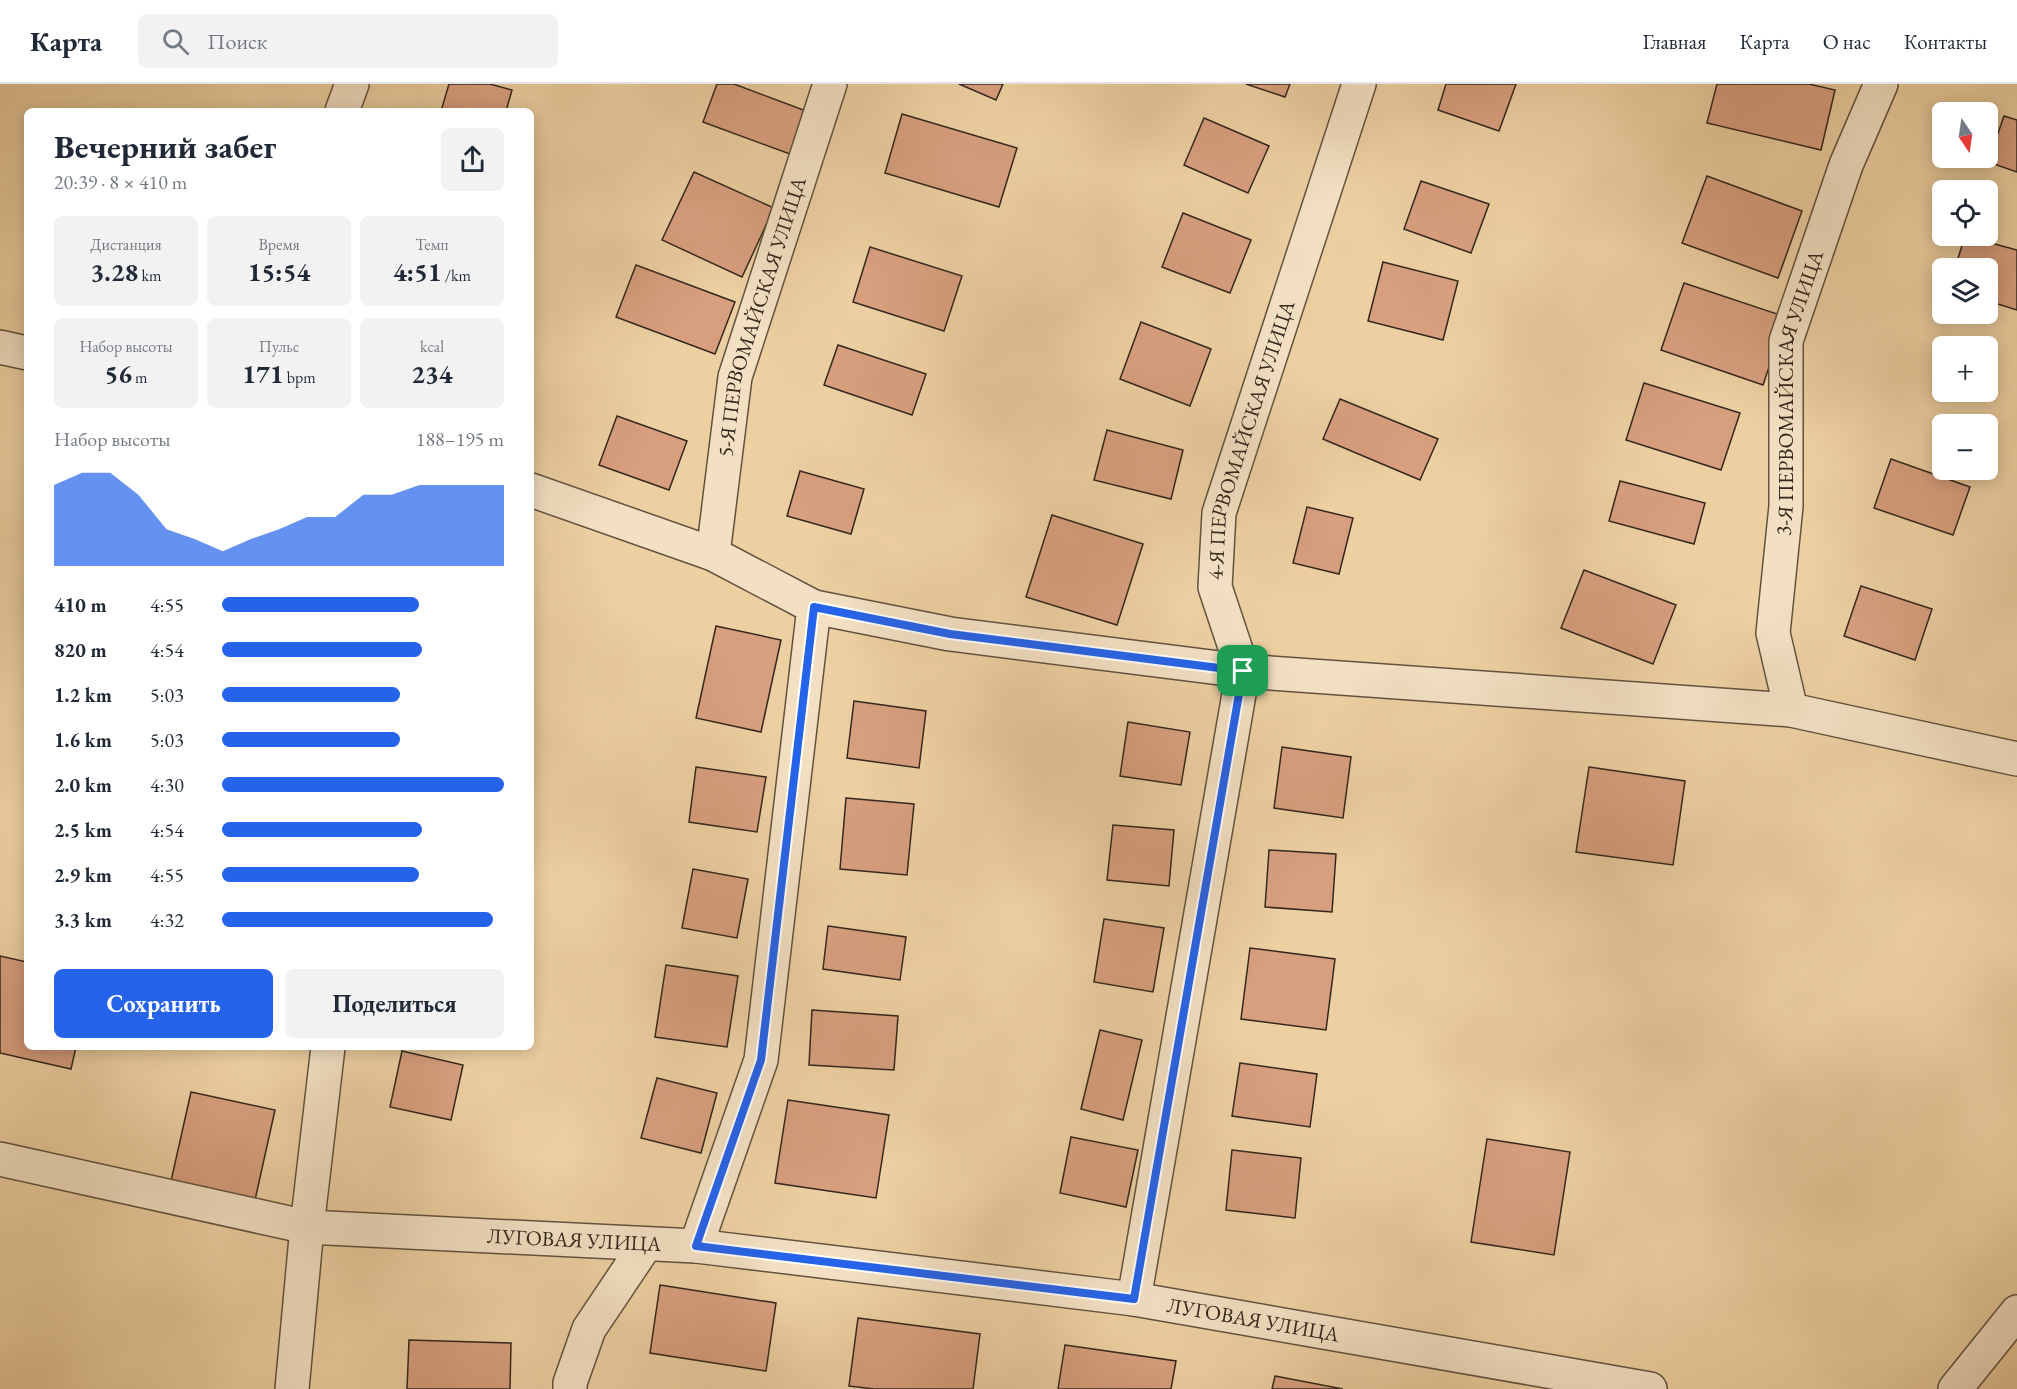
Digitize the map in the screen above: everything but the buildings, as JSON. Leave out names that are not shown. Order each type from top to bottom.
[{"type":"street","points":[[343,108],[352,84]]},
{"type":"street","name":"5-Я ПЕРВОМАЙСКАЯ УЛИЦА","points":[[713,554],[735,376],[830,84]]},
{"type":"street","name":"4-Я ПЕРВОМАЙСКАЯ УЛИЦА","points":[[1134,1299],[1243,671],[1215,587],[1219,513],[1359,84]]},
{"type":"street","name":"3-Я ПЕРВОМАЙСКАЯ УЛИЦА","points":[[1791,710],[1773,633],[1786,506],[1786,341],[1846,165],[1881,84]]},
{"type":"street","points":[[0,347],[24,352]]},
{"type":"street","points":[[534,491],[713,554],[814,607],[950,634],[1243,671],[1791,710],[2017,759]]},
{"type":"street","points":[[696,1246],[761,1060],[814,607]]},
{"type":"street","points":[[292,1389],[307,1227],[328,1050]]},
{"type":"street","name":"ЛУГОВАЯ УЛИЦА","points":[[0,1159],[307,1227],[696,1246],[1134,1299],[1650,1389]]},
{"type":"street","points":[[570,1389],[570,1383],[589,1329],[646,1244]]},
{"type":"street","points":[[1955,1389],[2017,1312]]},
{"type":"route","points":[[814,607],[950,634],[1243,671],[1134,1299],[696,1246],[761,1060],[814,607]]}]
